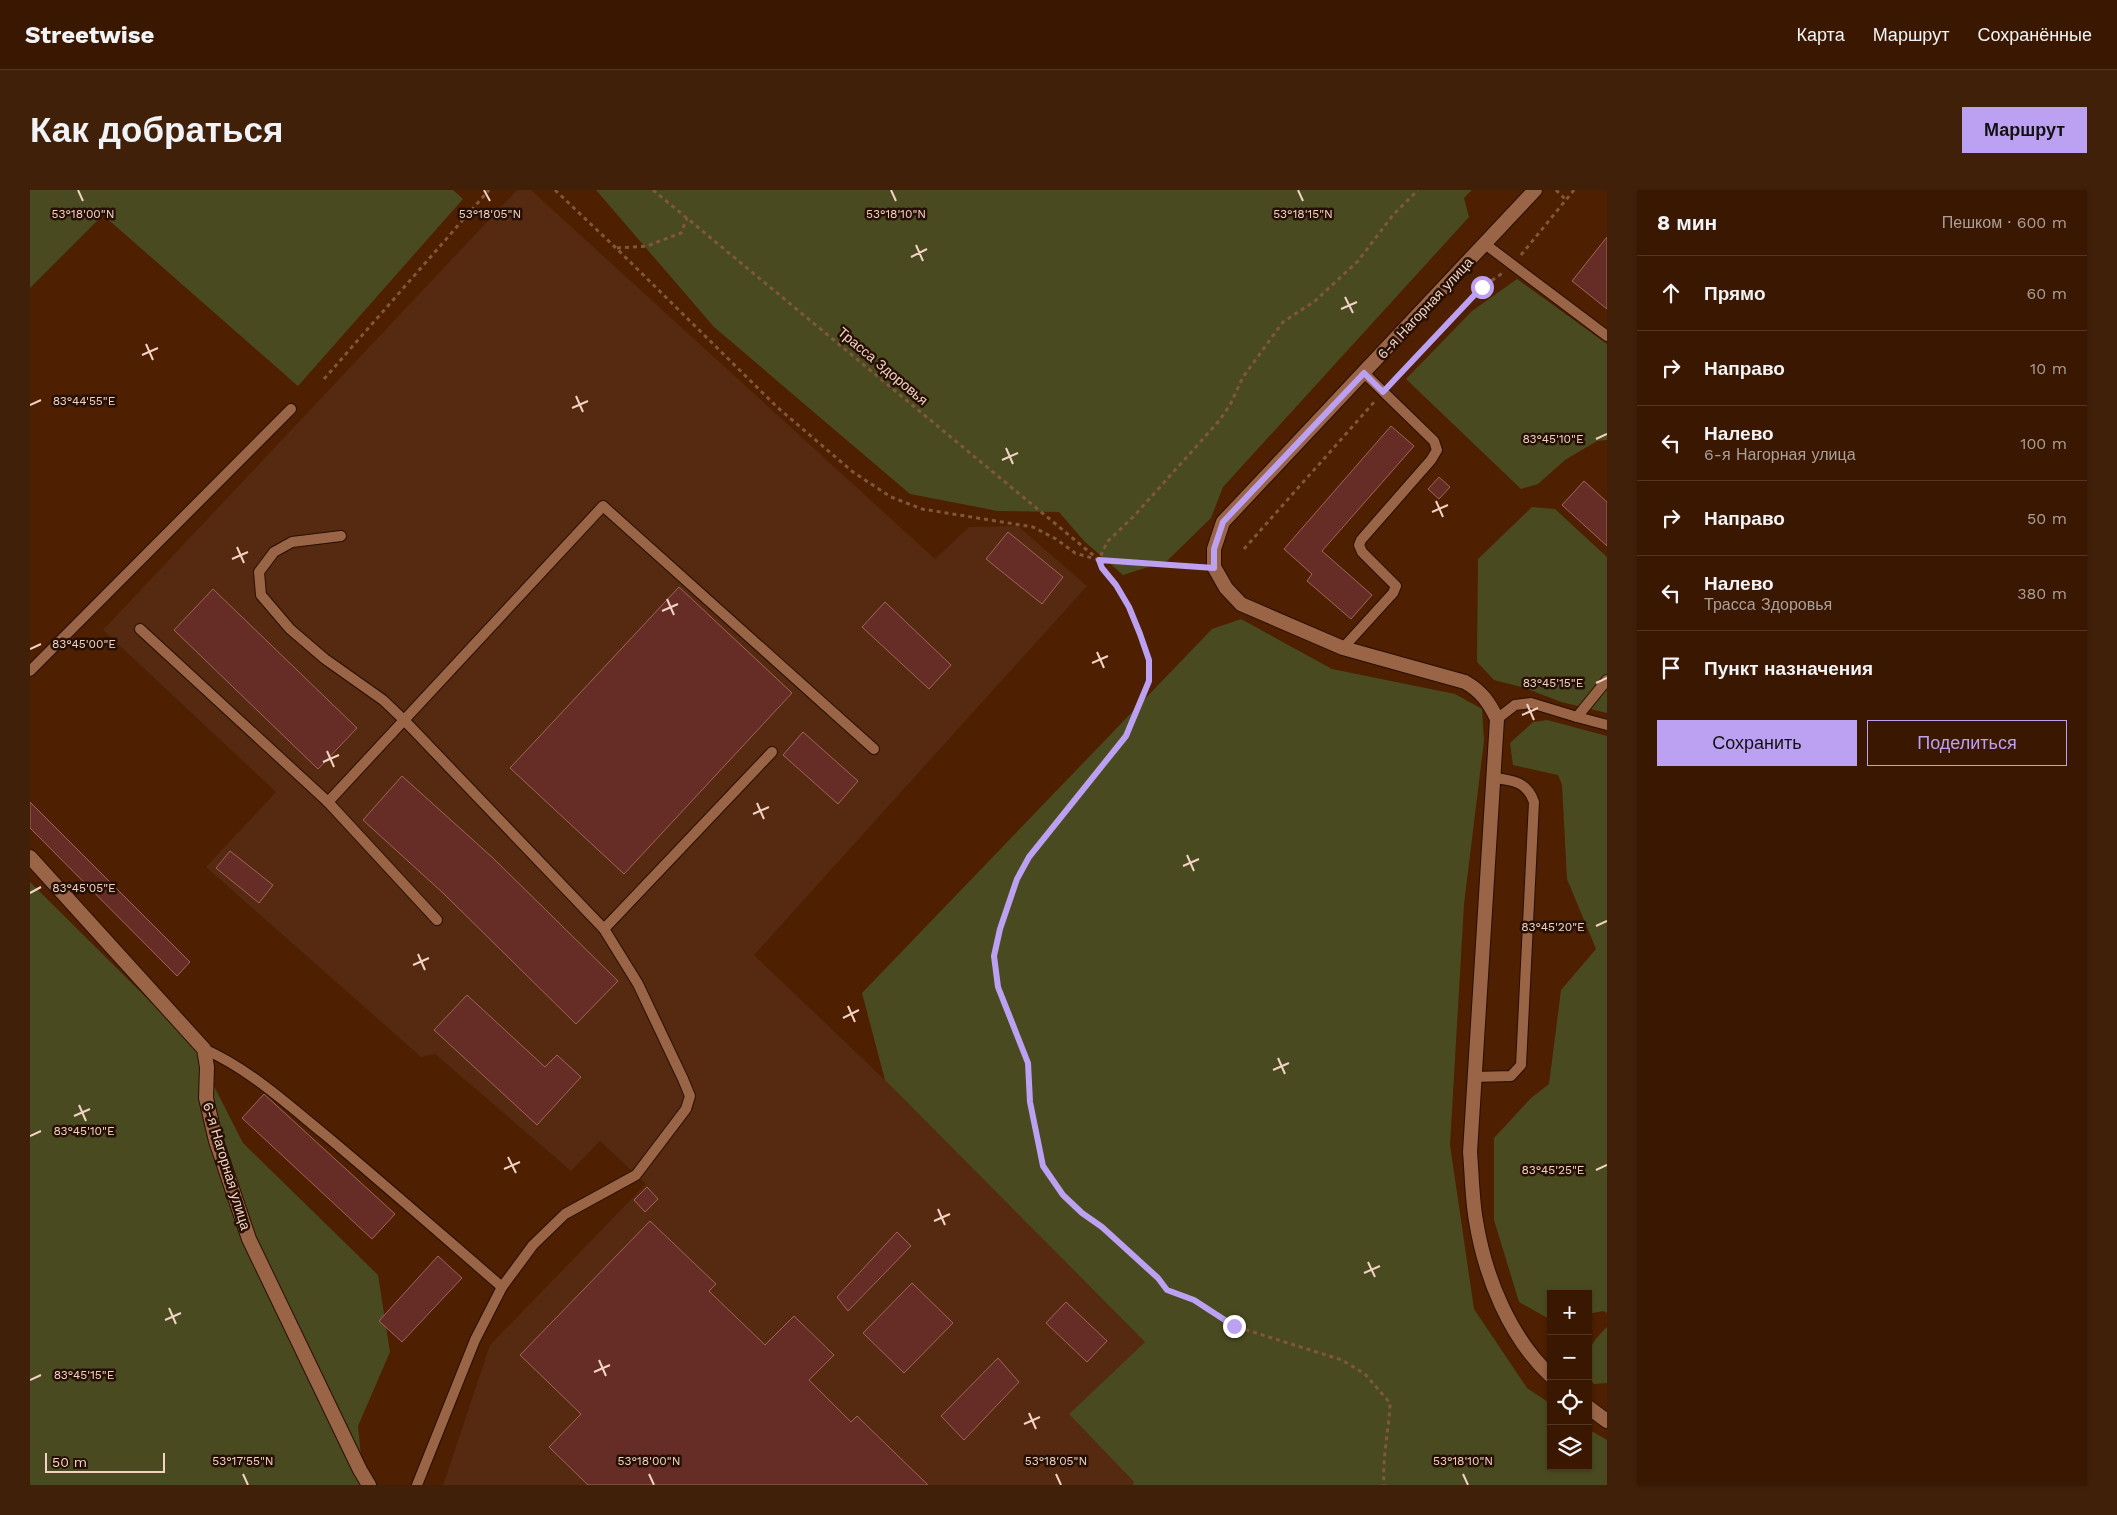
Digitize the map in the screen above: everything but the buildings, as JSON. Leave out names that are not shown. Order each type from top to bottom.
[{"type":"street","name":"6-я Нагорная улица","points":[[1214,568],[1214,549],[1223,522],[1534,190]]},
{"type":"street","points":[[1214,568],[1226,588],[1241,604],[1343,648],[1465,682],[1478,690],[1490,704],[1497,719],[1470,1152],[1476,1221],[1494,1290],[1518,1334],[1547,1371]]},
{"type":"street","points":[[30,858],[204,1049]]},
{"type":"street","name":"6-я Нагорная улица","points":[[204,1049],[207,1067],[206,1098],[216,1141],[249,1239],[360,1470],[369,1485]]},
{"type":"street","points":[[1592,1411],[1607,1420]]},
{"type":"lane","points":[[1485,244],[1607,336]]},
{"type":"lane","points":[[1343,648],[1393,592],[1396,586],[1362,552],[1358,545],[1431,460],[1437,450],[1434,441],[1364,373]]},
{"type":"lane","points":[[30,671],[291,408]]},
{"type":"lane","points":[[328,802],[603,506],[874,749]]},
{"type":"lane","points":[[341,536],[292,542],[274,552],[259,572],[261,595],[290,629],[325,659],[383,700],[404,720],[604,929],[638,984],[690,1096],[686,1109],[636,1175],[565,1214],[533,1245],[502,1287],[475,1340],[417,1485]]},
{"type":"lane","points":[[140,629],[328,802],[438,920]]},
{"type":"lane","points":[[1577,717],[1607,680]]},
{"type":"lane","points":[[1497,719],[1515,704],[1531,703],[1607,725]]},
{"type":"lane","points":[[604,929],[772,752]]},
{"type":"lane","points":[[1474,1076],[1511,1076],[1521,1065],[1534,802],[1531,793],[1516,781],[1494,778]]},
{"type":"lane","points":[[204,1049],[224,1058],[263,1084],[371,1173],[502,1287]]},
{"type":"path","points":[[324,379],[489,190]]},
{"type":"path","points":[[555,190],[777,407],[853,472],[891,497],[922,509],[1033,527],[1056,539],[1075,553],[1099,560],[1214,568]]},
{"type":"path","name":"Трасса Здоровья","points":[[653,190],[1099,560],[1102,568],[1116,585],[1129,607],[1149,660],[1149,681],[1126,736],[1029,857],[1017,879],[1000,929],[994,956],[998,987],[1028,1063],[1030,1102],[1043,1166],[1063,1195],[1082,1213],[1102,1227],[1158,1278],[1167,1290],[1194,1300],[1234,1326],[1342,1360],[1365,1374],[1390,1403],[1388,1435],[1384,1457],[1384,1485]]},
{"type":"path","points":[[1099,560],[1107,542],[1134,516],[1219,420],[1230,405],[1243,377],[1284,322],[1315,300],[1358,261],[1393,215],[1418,190]]},
{"type":"path","points":[[1556,190],[1566,200]]},
{"type":"path","points":[[1244,549],[1383,392],[1482,287],[1513,265],[1574,190]]},
{"type":"path","points":[[616,248],[646,246],[680,233],[687,218]]},
{"type":"shaded area","points":[[30,190],[453,190],[463,199],[298,386],[103,215],[30,288]]},
{"type":"shaded area","points":[[517,190],[531,190],[935,559],[969,527],[1018,526],[1087,586],[754,955],[885,1080],[1145,1342],[1069,1414],[1134,1482],[1132,1485],[443,1485],[490,1345],[646,1184],[600,1141],[571,1171],[435,1054],[421,1057],[206,867],[276,792],[103,630]]},
{"type":"shaded area","points":[[596,190],[1472,190],[1464,198],[1469,217],[1223,487],[1211,518],[1167,561],[1123,575],[1084,541],[1059,512],[998,511],[910,494],[714,327]]},
{"type":"shaded area","points":[[1517,279],[1607,344],[1607,440],[1597,441],[1565,460],[1538,484],[1521,489],[1406,379],[1472,311]]},
{"type":"shaded area","points":[[1532,507],[1555,509],[1607,557],[1607,713],[1561,702],[1525,688],[1494,680],[1477,662],[1478,559]]},
{"type":"shaded area","points":[[1241,619],[1332,669],[1455,694],[1482,709],[1484,741],[1464,904],[1450,1145],[1474,1309],[1527,1388],[1547,1401],[1547,1470],[1592,1470],[1592,1431],[1607,1440],[1607,1485],[1132,1485],[1134,1482],[1069,1414],[1145,1342],[885,1080],[862,993],[1212,629]]},
{"type":"shaded area","points":[[1547,720],[1607,736],[1607,1313],[1603,1311],[1592,1313],[1592,1290],[1547,1290],[1547,1318],[1519,1302],[1494,1220],[1494,1138],[1531,1098],[1549,1084],[1561,990],[1596,949],[1567,879],[1562,785],[1558,775],[1513,765],[1510,743],[1533,722]]},
{"type":"shaded area","points":[[30,882],[192,1043],[243,1143],[378,1275],[390,1352],[358,1426],[364,1485],[30,1485]]},
{"type":"shaded area","points":[[1607,1327],[1607,1383],[1594,1384],[1592,1382],[1592,1345]]},
{"type":"route","points":[[1234,1326],[1194,1300],[1167,1290],[1158,1278],[1128,1253],[1102,1227],[1082,1213],[1063,1195],[1043,1166],[1030,1102],[1028,1063],[998,987],[994,956],[1000,929],[1017,879],[1029,857],[1126,736],[1134,712],[1149,681],[1149,660],[1129,607],[1116,585],[1102,568],[1099,560],[1214,568],[1214,549],[1223,522],[1364,373],[1383,392],[1482,287]]}]
